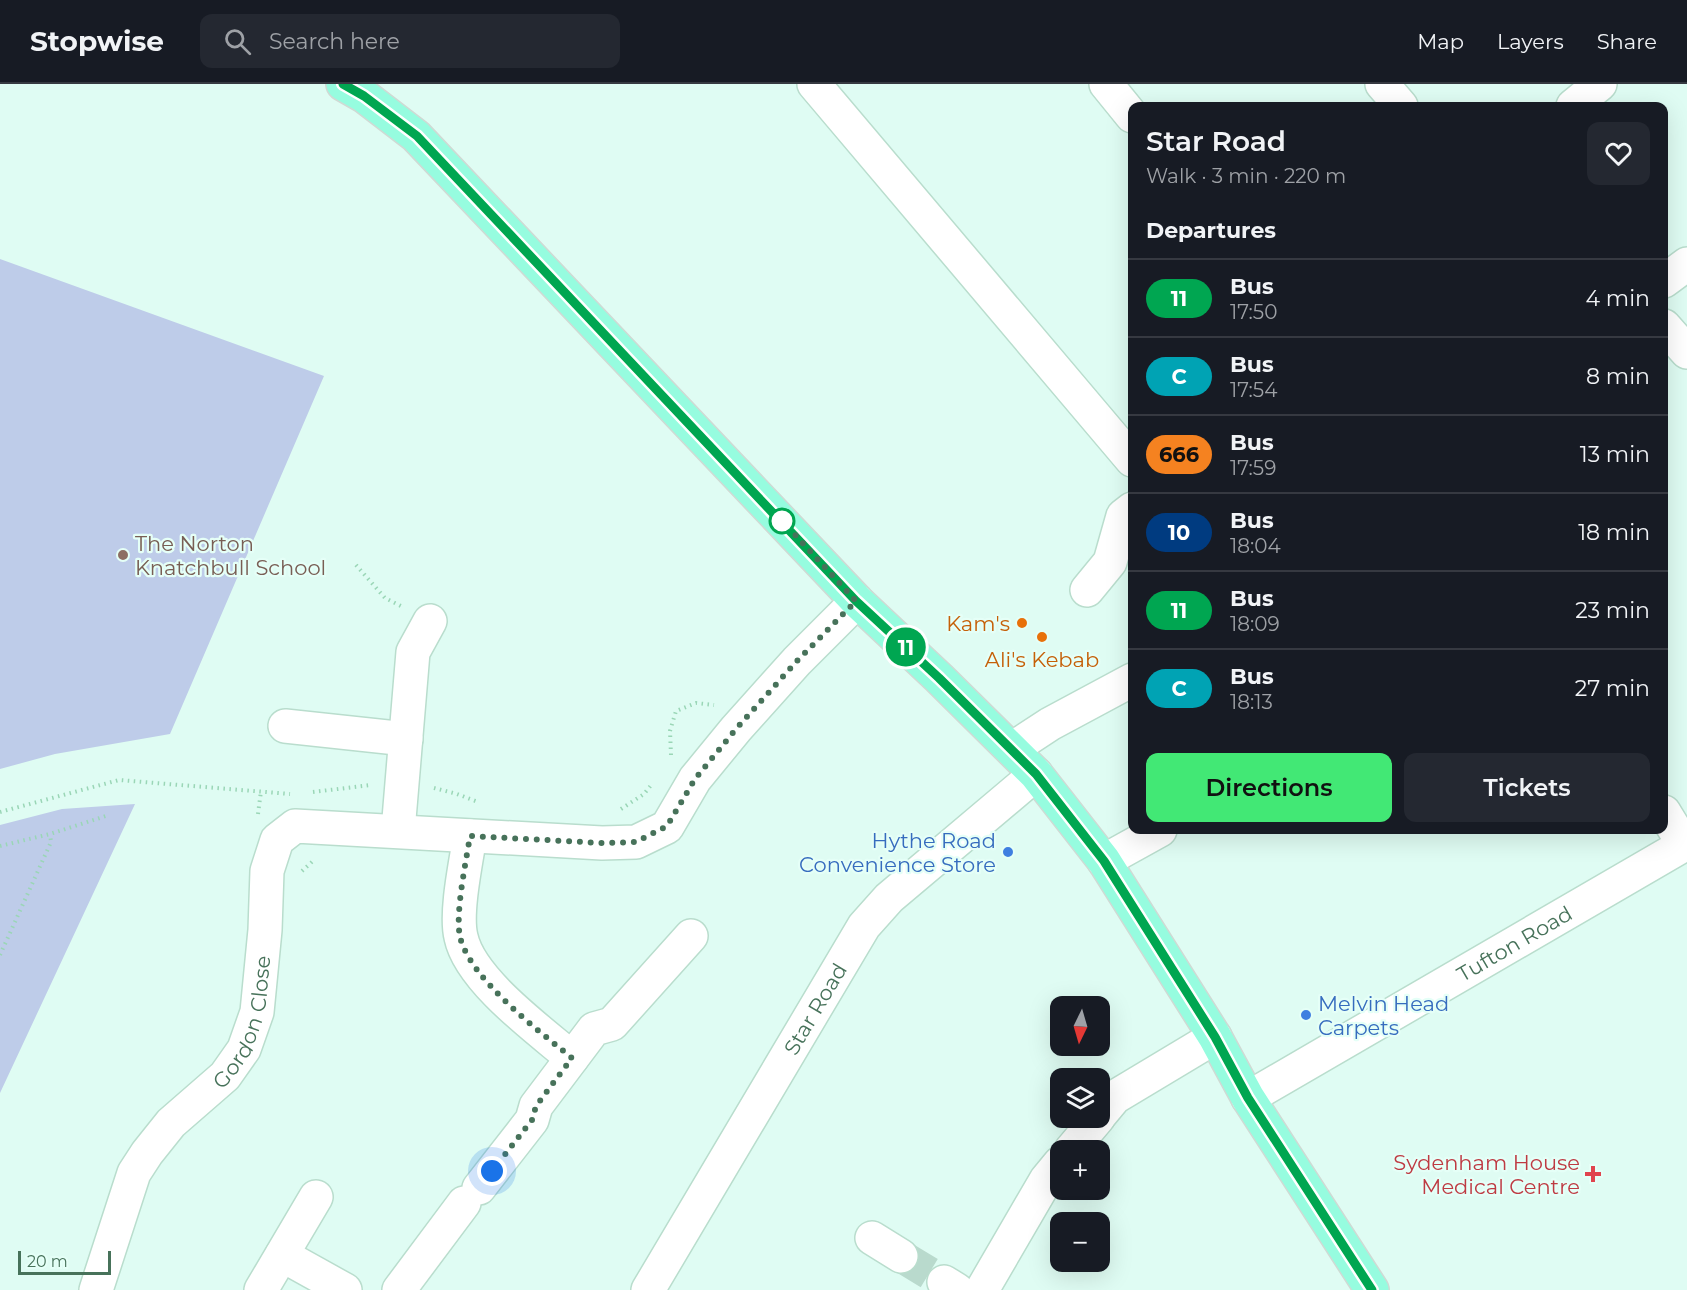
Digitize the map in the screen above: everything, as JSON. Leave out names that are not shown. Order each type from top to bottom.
[{"type":"main road","points":[[343,84],[364,96],[417,136],[856,601],[1036,774],[1104,861],[1215,1037],[1248,1098],[1372,1290]]},
{"type":"street","points":[[814,84],[1128,455]]},
{"type":"street","points":[[1106,84],[1128,111]]},
{"type":"street","points":[[1382,84],[1398,102]]},
{"type":"street","points":[[1578,102],[1600,84]]},
{"type":"street","points":[[1668,277],[1687,264]]},
{"type":"street","points":[[1668,331],[1687,352]]},
{"type":"street","points":[[1088,591],[1110,562],[1123,516],[1128,512]]},
{"type":"street","name":"Gordon Close","points":[[96,1290],[134,1173],[171,1123],[225,1076],[244,1049],[257,1012],[265,930],[267,871],[277,840],[295,826],[602,843],[636,842],[667,826],[695,779],[736,729],[797,661],[856,601]]},
{"type":"street","points":[[398,831],[413,652],[430,621]]},
{"type":"street","points":[[1012,749],[1050,724],[1128,682]]},
{"type":"street","points":[[285,726],[406,739]]},
{"type":"street","name":"Star Road","points":[[648,1290],[864,926],[889,898],[1036,774]]},
{"type":"street","points":[[1668,818],[1685,844]]},
{"type":"street","points":[[1104,861],[1153,834]]},
{"type":"street","points":[[470,836],[460,906],[460,937],[475,969],[523,1017],[572,1058]]},
{"type":"street","name":"Tufton Road","points":[[1248,1098],[1685,844]]},
{"type":"street","points":[[399,1290],[532,1120],[536,1106],[594,1029],[612,1024],[691,936]]},
{"type":"street","points":[[1110,1103],[1115,1097],[1215,1037]]},
{"type":"street","points":[[1079,1140],[1089,1128]]},
{"type":"street","points":[[982,1290],[1050,1175]]},
{"type":"street","points":[[261,1290],[316,1197]]},
{"type":"street","points":[[872,1238],[901,1256]]},
{"type":"street","points":[[282,1255],[345,1290]]},
{"type":"path","points":[[356,565],[385,598],[430,621]]},
{"type":"path","points":[[671,758],[670,731],[676,711],[683,707],[696,703],[716,705],[736,729]]},
{"type":"path","points":[[0,812],[119,780],[300,793]]},
{"type":"path","points":[[613,812],[624,808],[644,794],[656,780]]},
{"type":"path","points":[[310,792],[403,781],[457,794],[479,802]]},
{"type":"path","points":[[0,846],[50,834],[109,815]]},
{"type":"path","points":[[0,955],[51,842],[50,834]]},
{"type":"path","points":[[300,873],[322,855]]},
{"type":"shaded area","name":"The Norton Knatchbull School","points":[[0,259],[324,376],[170,734],[55,754],[0,769]]},
{"type":"shaded area","points":[[135,804],[0,1093],[0,825],[62,809]]},
{"type":"tunnel","points":[[901,1256],[944,1282]]},
{"type":"bus line","name":"11","points":[[343,84],[364,96],[417,136],[856,601],[939,678],[1036,774],[1104,861],[1215,1037],[1248,1098],[1372,1290]]},
{"type":"place","name":"The Norton Knatchbull School","points":[[123,555]]},
{"type":"place","name":"Kam's","points":[[1022,623]]},
{"type":"place","name":"Ali's Kebab","points":[[1042,637]]},
{"type":"place","name":"Hythe Road Convenience Store","points":[[1008,852]]},
{"type":"place","name":"Melvin Head Carpets","points":[[1306,1015]]},
{"type":"place","name":"Sydenham House Medical Centre","points":[[1593,1174]]},
{"type":"route","points":[[492,1171],[532,1120],[536,1106],[572,1058],[523,1017],[475,969],[460,937],[460,906],[470,836],[602,843],[636,842],[667,826],[695,779],[736,729],[797,661],[856,601],[776,514],[782,521]]}]
